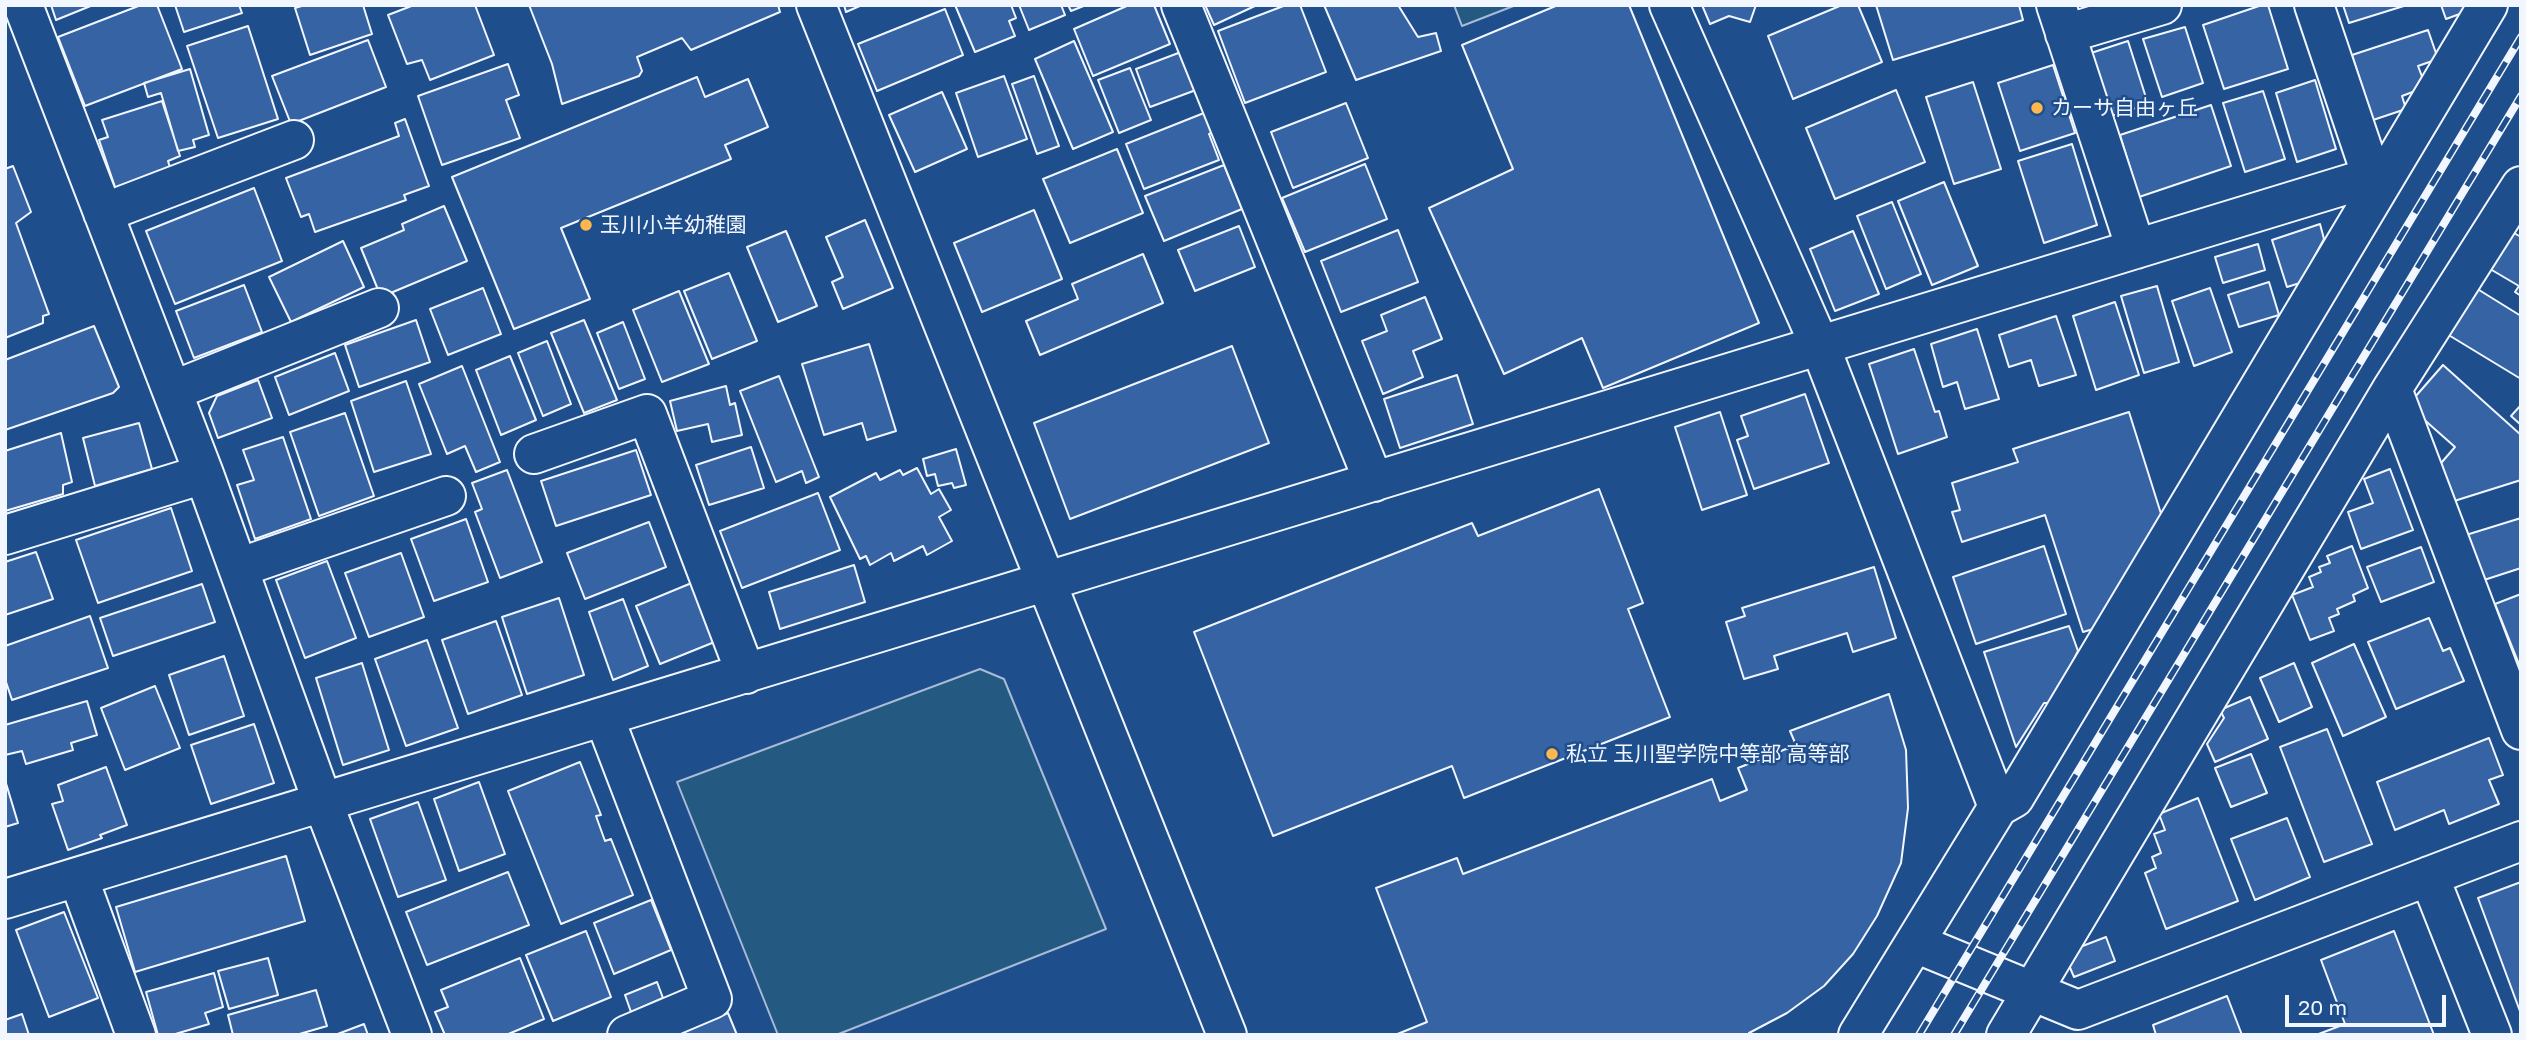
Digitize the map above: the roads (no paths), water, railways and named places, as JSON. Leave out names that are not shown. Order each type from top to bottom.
[{"type":"street","points":[[23,5],[204,474],[323,803],[412,1035]]},
{"type":"street","points":[[816,5],[1227,1035]]},
{"type":"street","points":[[1181,5],[1374,482]]},
{"type":"street","points":[[1669,5],[1820,346],[1998,807]]},
{"type":"street","points":[[2136,249],[2060,20],[2162,5]]},
{"type":"street","points":[[2314,5],[2380,175]]},
{"type":"street","points":[[1858,1035],[1998,807],[2014,798],[2380,175],[2488,5]]},
{"type":"street","points":[[103,213],[294,140]]},
{"type":"street","points":[[5,899],[2380,175]]},
{"type":"street","points":[[2006,1035],[2392,389],[2521,186]]},
{"type":"street","points":[[172,391],[379,308]]},
{"type":"street","points":[[2392,389],[2521,730]]},
{"type":"street","points":[[534,454],[647,414],[746,674]]},
{"type":"street","points":[[5,535],[204,474]]},
{"type":"street","points":[[238,568],[446,496]]},
{"type":"street","points":[[604,717],[712,999],[628,1035]]},
{"type":"street","points":[[1915,943],[2032,991],[2082,1023],[2429,876],[2521,841]]},
{"type":"street","points":[[2429,876],[2492,1035]]},
{"type":"street","points":[[78,877],[136,1035]]},
{"type":"railway","points":[[1919,1035],[2521,37]]},
{"type":"railway","points":[[1954,1035],[2521,96]]},
{"type":"place","name":"カーサ自由ヶ丘","points":[[2037,108]]},
{"type":"place","name":"玉川小羊幼稚園","points":[[586,225]]},
{"type":"place","name":"私立 玉川聖学院中等部 高等部","points":[[1552,754]]}]
